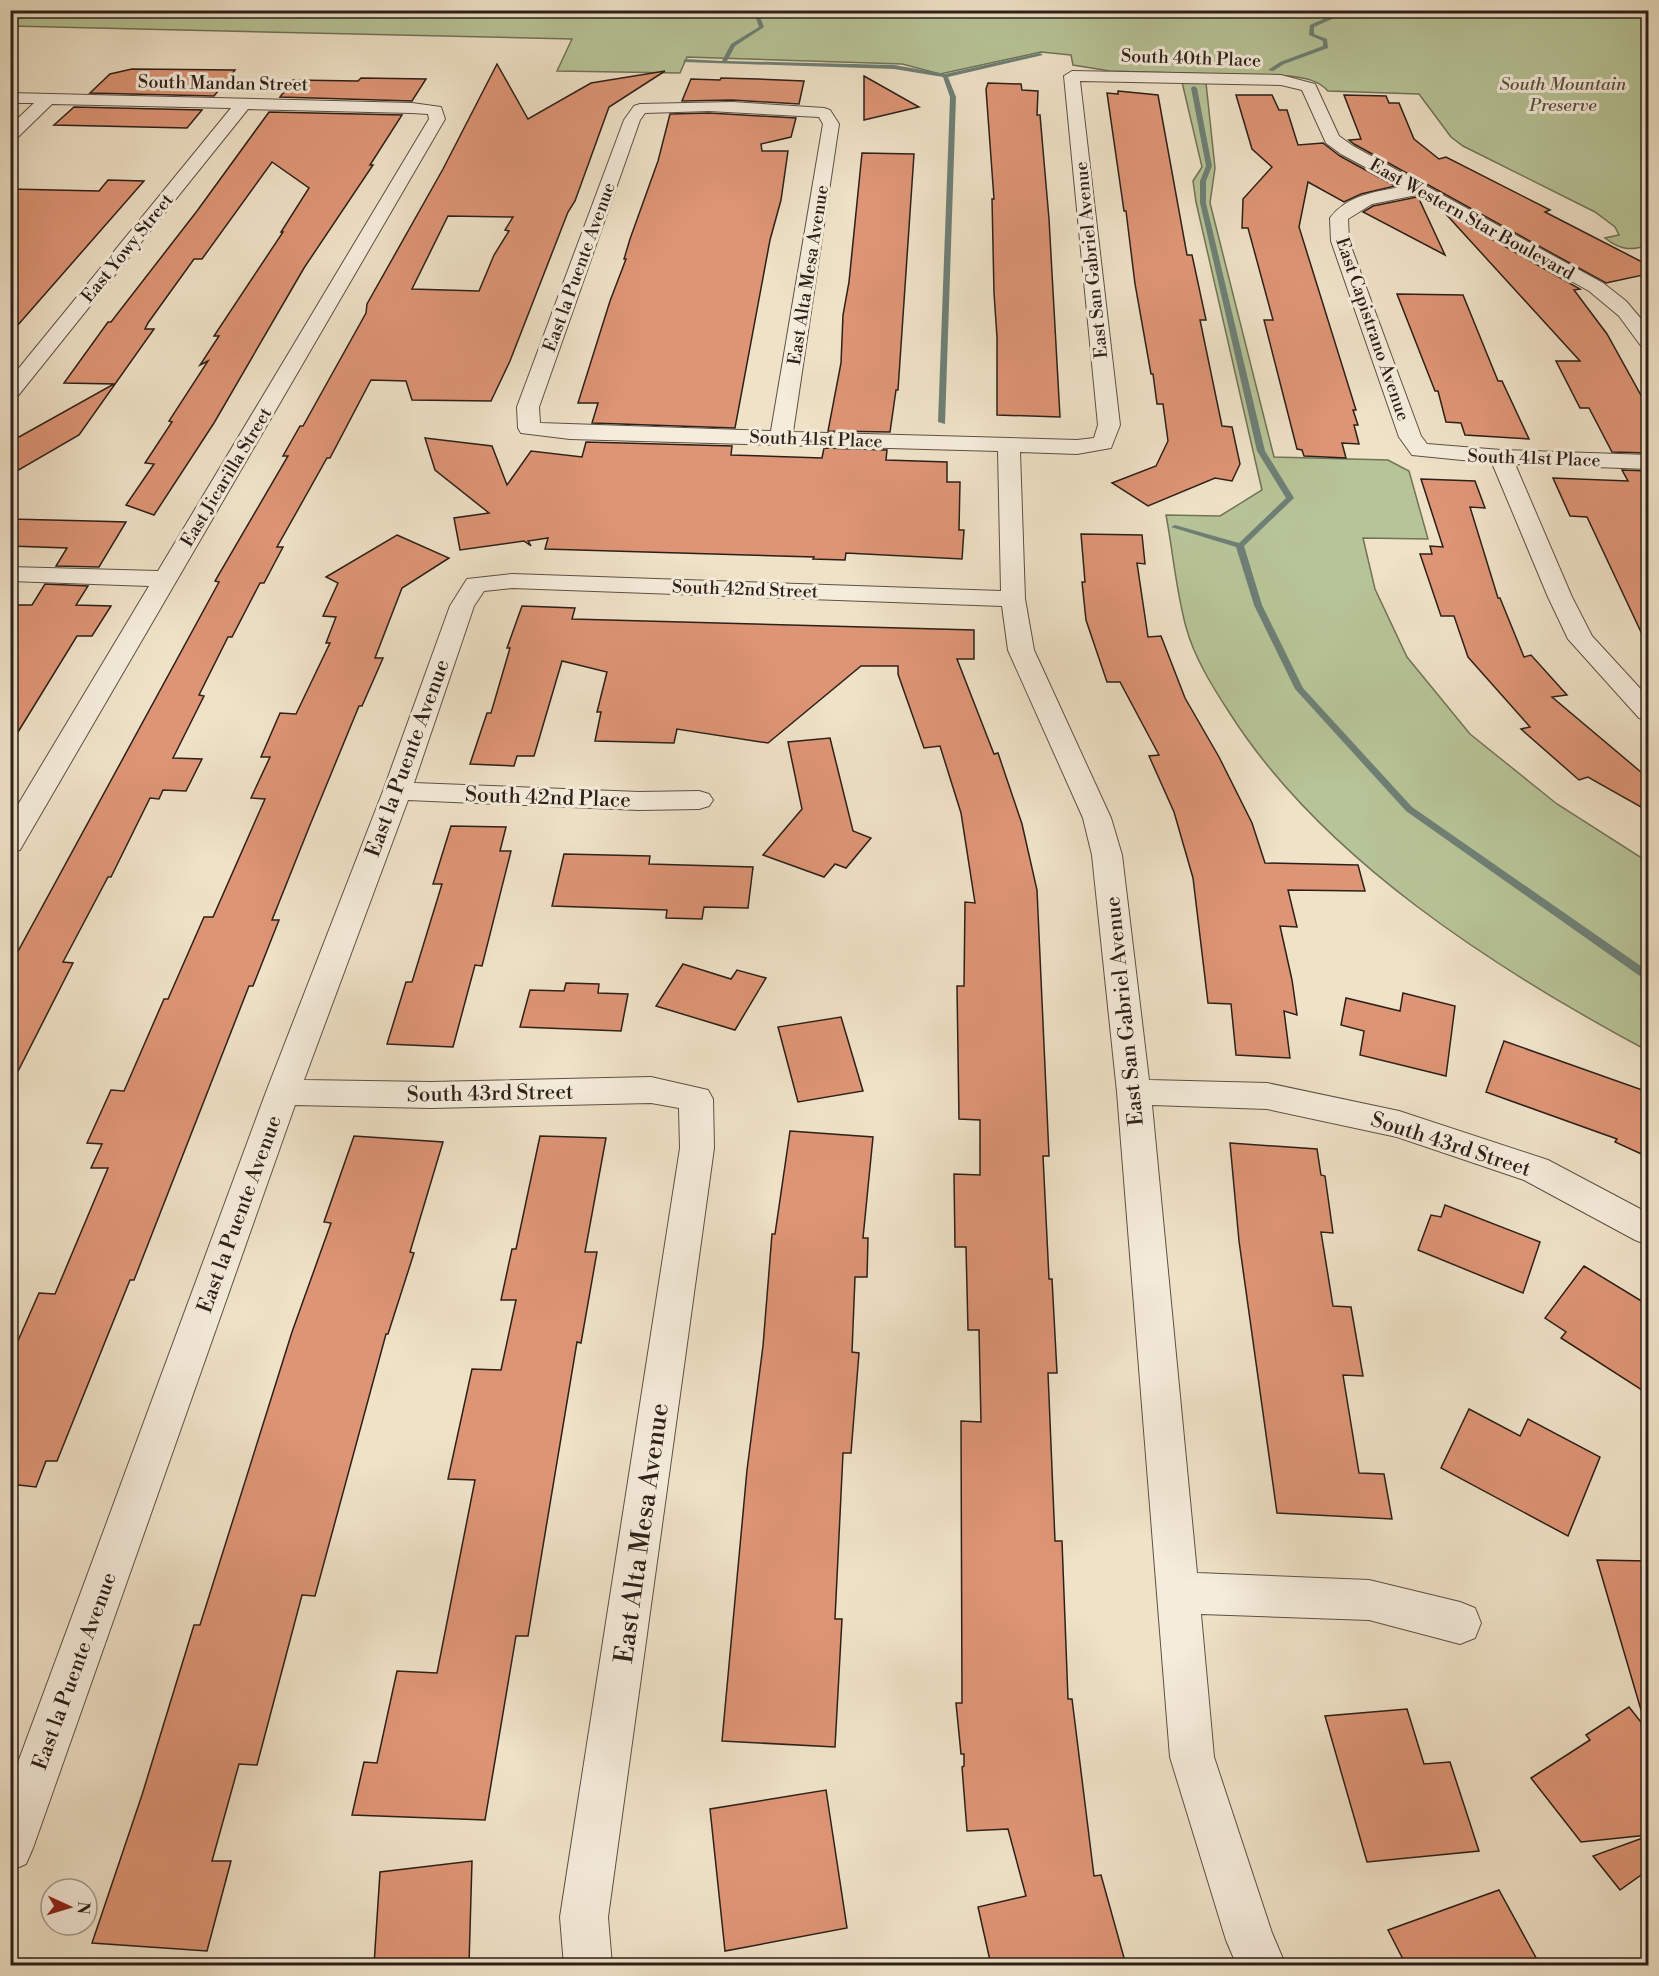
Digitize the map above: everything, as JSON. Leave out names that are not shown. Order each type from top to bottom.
[{"type":"street","name":"South 40th Place","points":[[1072,76],[1281,80],[1309,87]]},
{"type":"street","name":"East San Gabriel Avenue","points":[[1072,76],[1109,425],[1103,443]]},
{"type":"street","name":"East Western Star Boulevard","points":[[1309,87],[1332,139],[1347,150],[1418,190],[1596,287],[1620,303],[1648,342]]},
{"type":"street","name":"South Mandan Street","points":[[10,98],[435,110]]},
{"type":"street","points":[[10,135],[48,99]]},
{"type":"street","name":"East Yowy Street","points":[[10,393],[244,104]]},
{"type":"street","name":"East la Puente Avenue","points":[[529,428],[528,407],[632,120],[640,109],[666,107],[824,113]]},
{"type":"street","name":"East Jicarilla Street","points":[[10,843],[437,119],[435,110]]},
{"type":"street","name":"East Alta Mesa Avenue","points":[[781,438],[831,124],[824,113]]},
{"type":"street","name":"East Capistrano Avenue","points":[[1418,190],[1370,198],[1350,206],[1339,218],[1340,241],[1410,437],[1420,450]]},
{"type":"street","name":"South 41st Place","points":[[529,428],[570,432],[1077,447],[1103,443]]},
{"type":"street","name":"East San Gabriel Avenue","points":[[1009,445],[1013,599],[1021,650],[1097,818],[1107,855],[1134,1092],[1192,1757],[1250,1940],[1262,1965]]},
{"type":"street","name":"South 41st Place","points":[[1420,450],[1501,457],[1648,462]]},
{"type":"street","points":[[1501,457],[1560,597],[1581,639],[1648,712]]},
{"type":"street","points":[[10,574],[165,579]]},
{"type":"street","name":"South 42nd Street","points":[[476,584],[512,581],[1013,599]]},
{"type":"street","name":"East la Puente Avenue","points":[[10,1848],[283,1092],[397,791],[462,606],[476,584]]},
{"type":"street","name":"South 42nd Place","points":[[397,791],[639,801],[699,800]]},
{"type":"street","name":"South 43rd Street","points":[[283,1092],[431,1095],[651,1090],[696,1100]]},
{"type":"street","name":"South 43rd Street","points":[[1134,1092],[1267,1096],[1399,1124],[1536,1170],[1648,1230]]},
{"type":"street","name":"East Alta Mesa Avenue","points":[[588,1965],[584,1917],[697,1148],[696,1100]]},
{"type":"street","points":[[1178,1593],[1369,1600],[1460,1623]]},
{"type":"green space","name":"South Mountain Preserve","points":[[11,10],[1648,11],[1648,245],[1631,249],[1616,245],[1605,238],[1619,235],[1615,227],[1595,212],[1463,146],[1451,137],[1419,94],[1328,91],[1316,82],[1290,76],[1110,71],[1073,65],[1071,55],[1041,52],[940,74],[902,64],[687,57],[680,73],[557,71],[572,39],[11,26]]},
{"type":"green space","points":[[1182,82],[1206,83],[1215,168],[1210,203],[1274,457],[1388,460],[1409,471],[1428,539],[1363,538],[1375,589],[1407,657],[1470,734],[1557,804],[1648,862],[1648,1051],[1532,985],[1474,947],[1363,863],[1312,816],[1268,765],[1229,712],[1199,660],[1189,638],[1183,613],[1166,515],[1220,516],[1262,490],[1196,202],[1193,181],[1202,167]]},
{"type":"building","points":[[497,64],[528,119],[591,83],[665,71],[609,107],[575,201],[568,212],[510,361],[491,401],[412,400],[406,381],[371,380],[330,458],[327,458],[277,547],[283,547],[264,583],[260,583],[232,637],[228,637],[199,695],[204,696],[173,758],[202,759],[186,791],[163,790],[159,799],[150,798],[111,877],[108,877],[63,962],[73,963],[10,1087],[10,966],[219,582],[215,581],[288,456],[283,456],[300,426],[303,426],[366,313],[367,304],[443,169]],"holes":[[[448,216],[513,217],[505,230],[509,231],[494,255],[479,291],[412,289]]]},
{"type":"building","points":[[132,69],[235,70],[214,96],[90,93],[110,74]]},
{"type":"building","points":[[864,76],[919,107],[864,120]]},
{"type":"building","points":[[361,78],[426,79],[412,101],[280,97],[293,80],[358,81]]},
{"type":"building","points":[[721,78],[804,81],[799,104],[732,100],[682,101],[691,79],[720,80]]},
{"type":"building","points":[[988,83],[1021,84],[1022,90],[1038,91],[1037,115],[1040,115],[1049,219],[1060,417],[997,415],[997,337],[992,199],[994,199],[986,89]]},
{"type":"building","points":[[1118,91],[1158,95],[1187,255],[1192,255],[1206,320],[1200,320],[1222,426],[1232,427],[1240,464],[1232,481],[1215,478],[1148,506],[1112,483],[1156,466],[1168,441],[1163,404],[1157,404],[1135,284],[1107,93],[1118,94]]},
{"type":"building","points":[[1236,95],[1272,95],[1279,110],[1287,110],[1298,145],[1323,143],[1340,156],[1395,186],[1361,194],[1344,202],[1308,182],[1299,227],[1356,410],[1353,410],[1358,425],[1354,425],[1359,444],[1342,443],[1346,458],[1304,456],[1302,450],[1297,449],[1264,320],[1273,320],[1248,228],[1242,228],[1243,199],[1272,167],[1252,149]]},
{"type":"building","points":[[1344,95],[1386,96],[1389,103],[1399,103],[1414,139],[1439,159],[1446,157],[1550,210],[1545,212],[1648,265],[1648,274],[1606,283],[1354,144],[1349,140],[1361,139]]},
{"type":"building","points":[[74,107],[202,110],[187,128],[54,125]]},
{"type":"building","points":[[269,112],[402,115],[370,165],[373,165],[304,268],[214,423],[154,515],[126,505],[154,464],[145,463],[208,361],[200,365],[219,336],[214,336],[283,232],[281,232],[309,188],[272,162],[202,259],[194,259],[148,323],[145,329],[154,329],[79,435],[10,475],[10,442],[114,384],[64,383],[108,322],[111,322],[197,211]]},
{"type":"building","points":[[709,113],[796,118],[791,137],[761,144],[762,151],[788,151],[781,200],[770,240],[735,428],[592,423],[598,403],[578,403],[610,301],[626,259],[624,259],[630,239],[658,161],[670,114]]},
{"type":"building","points":[[862,153],[914,154],[898,390],[896,390],[890,432],[828,431],[841,363],[843,315],[849,282]]},
{"type":"building","points":[[108,180],[144,181],[10,334],[10,189],[99,191]]},
{"type":"building","points":[[1417,197],[1445,255],[1363,212],[1373,206]]},
{"type":"building","points":[[1444,212],[1580,289],[1574,290],[1607,334],[1648,408],[1648,453],[1612,452],[1589,408],[1580,408],[1556,361],[1580,361]]},
{"type":"building","points":[[1397,294],[1463,295],[1498,381],[1502,381],[1529,439],[1465,435],[1461,423],[1446,422],[1438,391],[1435,391]]},
{"type":"building","points":[[425,438],[492,446],[507,485],[531,451],[582,457],[586,442],[732,446],[731,455],[822,458],[824,448],[887,450],[886,460],[947,462],[947,482],[960,482],[959,530],[964,530],[962,559],[846,553],[845,560],[813,559],[814,557],[545,549],[548,538],[528,541],[531,546],[524,541],[460,550],[454,518],[489,513],[435,470]]},
{"type":"building","points":[[1622,470],[1648,471],[1648,647],[1587,517],[1570,516],[1553,478],[1628,481]]},
{"type":"building","points":[[1421,479],[1475,481],[1485,508],[1470,507],[1498,598],[1500,598],[1524,657],[1531,655],[1567,695],[1552,697],[1648,778],[1648,811],[1588,777],[1579,780],[1521,729],[1530,727],[1468,657],[1454,616],[1441,616],[1420,554],[1432,554],[1430,546],[1443,547]]},
{"type":"building","points":[[10,519],[126,522],[99,567],[56,566],[67,548],[10,546]]},
{"type":"building","points":[[1081,534],[1142,535],[1145,564],[1137,563],[1148,637],[1161,636],[1185,698],[1219,757],[1252,823],[1265,863],[1358,865],[1365,891],[1288,890],[1297,927],[1280,926],[1297,1015],[1284,1011],[1290,1058],[1236,1055],[1231,1004],[1208,1003],[1193,878],[1174,812],[1149,756],[1159,755],[1120,682],[1107,682],[1086,620]]},
{"type":"building","points":[[397,535],[449,558],[402,588],[375,658],[383,658],[362,706],[359,706],[310,825],[272,920],[279,920],[253,986],[249,986],[134,1280],[130,1280],[57,1461],[46,1461],[36,1487],[10,1484],[10,1359],[39,1293],[55,1294],[108,1168],[91,1168],[102,1144],[87,1143],[111,1090],[124,1091],[164,999],[168,999],[204,917],[213,917],[265,799],[251,798],[270,757],[261,757],[280,713],[296,714],[330,643],[326,643],[336,617],[323,616],[338,583],[326,577]]},
{"type":"building","points":[[45,584],[88,586],[76,605],[111,606],[92,636],[77,636],[10,745],[10,605],[32,605]]},
{"type":"building","points":[[522,606],[575,608],[572,619],[974,630],[974,659],[957,659],[994,754],[998,753],[1022,824],[1037,890],[1049,1156],[1043,1156],[1049,1279],[1052,1279],[1057,1373],[1048,1373],[1055,1541],[1062,1541],[1068,1699],[1072,1699],[1094,1876],[1101,1875],[1126,1965],[991,1965],[978,1907],[1026,1896],[1008,1829],[967,1831],[962,1767],[964,1766],[964,1754],[961,1754],[956,1703],[962,1703],[961,1421],[981,1422],[979,1330],[968,1330],[966,1247],[955,1247],[954,1174],[980,1175],[980,1120],[959,1119],[957,986],[964,986],[965,902],[975,903],[961,813],[940,746],[924,748],[898,674],[898,666],[861,666],[768,743],[677,729],[674,743],[595,741],[601,712],[597,712],[607,672],[562,661],[534,756],[517,756],[514,766],[470,764],[487,713],[491,713],[510,648],[507,648]]},
{"type":"building","points":[[830,738],[853,831],[871,838],[846,868],[835,864],[824,877],[763,855],[802,809],[788,742]]},
{"type":"building","points":[[451,826],[506,827],[500,851],[511,851],[482,966],[475,965],[453,1047],[387,1044],[406,982],[412,982],[442,884],[433,884]]},
{"type":"building","points":[[564,854],[650,856],[649,864],[753,867],[748,908],[704,907],[702,919],[666,918],[667,910],[552,906]]},
{"type":"building","points":[[683,964],[731,979],[737,970],[766,978],[735,1030],[656,1006]]},
{"type":"building","points":[[566,983],[599,984],[598,993],[628,994],[621,1031],[520,1027],[530,990],[564,991]]},
{"type":"building","points":[[1403,993],[1455,1006],[1446,1076],[1360,1055],[1364,1031],[1341,1025],[1346,998],[1400,1011]]},
{"type":"building","points":[[841,1017],[863,1091],[798,1102],[778,1027]]},
{"type":"building","points":[[1504,1041],[1648,1092],[1648,1157],[1615,1142],[1617,1139],[1486,1092]]},
{"type":"building","points":[[790,1131],[873,1137],[863,1238],[868,1238],[867,1277],[855,1277],[852,1352],[859,1353],[851,1453],[843,1453],[835,1619],[842,1619],[835,1747],[722,1741],[747,1470],[763,1346],[772,1234],[775,1234]]},
{"type":"building","points":[[354,1136],[443,1142],[410,1252],[414,1253],[388,1334],[386,1334],[315,1596],[302,1595],[257,1765],[239,1764],[212,1861],[231,1861],[207,1951],[92,1943],[94,1937],[99,1937],[99,1922],[142,1795],[194,1625],[200,1625],[292,1332],[331,1223],[324,1222]]},
{"type":"building","points":[[540,1136],[606,1138],[585,1252],[597,1252],[581,1343],[577,1342],[528,1636],[516,1636],[485,1820],[352,1815],[364,1762],[377,1763],[397,1671],[437,1673],[475,1480],[448,1479],[472,1369],[501,1370],[516,1300],[501,1300],[512,1249],[516,1249]]},
{"type":"building","points":[[1230,1143],[1317,1149],[1321,1175],[1325,1176],[1333,1233],[1321,1232],[1333,1306],[1351,1307],[1363,1376],[1343,1375],[1359,1473],[1384,1474],[1392,1519],[1277,1513],[1239,1241]]},
{"type":"building","points":[[1445,1205],[1540,1242],[1523,1293],[1418,1250],[1431,1215],[1441,1217]]},
{"type":"building","points":[[1584,1266],[1648,1305],[1648,1394],[1561,1338],[1566,1332],[1545,1318]]},
{"type":"building","points":[[1469,1409],[1520,1436],[1528,1419],[1600,1457],[1568,1536],[1441,1468]]},
{"type":"building","points":[[1597,1560],[1648,1561],[1648,1709],[1641,1710]]},
{"type":"building","points":[[1629,1707],[1648,1731],[1648,1835],[1581,1842],[1531,1778],[1590,1740],[1586,1735]]},
{"type":"building","points":[[1407,1709],[1424,1764],[1450,1762],[1479,1851],[1367,1862],[1325,1716]]},
{"type":"building","points":[[826,1790],[847,1928],[725,1951],[710,1809]]},
{"type":"building","points":[[1648,1836],[1648,1870],[1620,1890],[1593,1856]]},
{"type":"building","points":[[472,1861],[469,1965],[374,1965],[380,1872]]},
{"type":"building","points":[[1499,1890],[1540,1965],[1406,1965],[1388,1930]]},
{"type":"waterway","points":[[724,62],[733,45],[762,27],[758,17],[751,10]]},
{"type":"waterway","points":[[1271,70],[1282,63],[1326,47],[1325,40],[1311,35],[1312,26],[1330,18],[1365,10]]},
{"type":"waterway","points":[[945,76],[1040,55]]},
{"type":"waterway","points":[[685,61],[894,67],[945,76]]},
{"type":"waterway","points":[[942,422],[953,97],[945,76]]},
{"type":"waterway","points":[[1194,88],[1209,166],[1203,181],[1203,203],[1224,294],[1261,451],[1290,498],[1240,546]]},
{"type":"waterway","points":[[1175,527],[1240,546]]},
{"type":"waterway","points":[[1240,546],[1258,605],[1299,689],[1409,809],[1648,976]]}]
